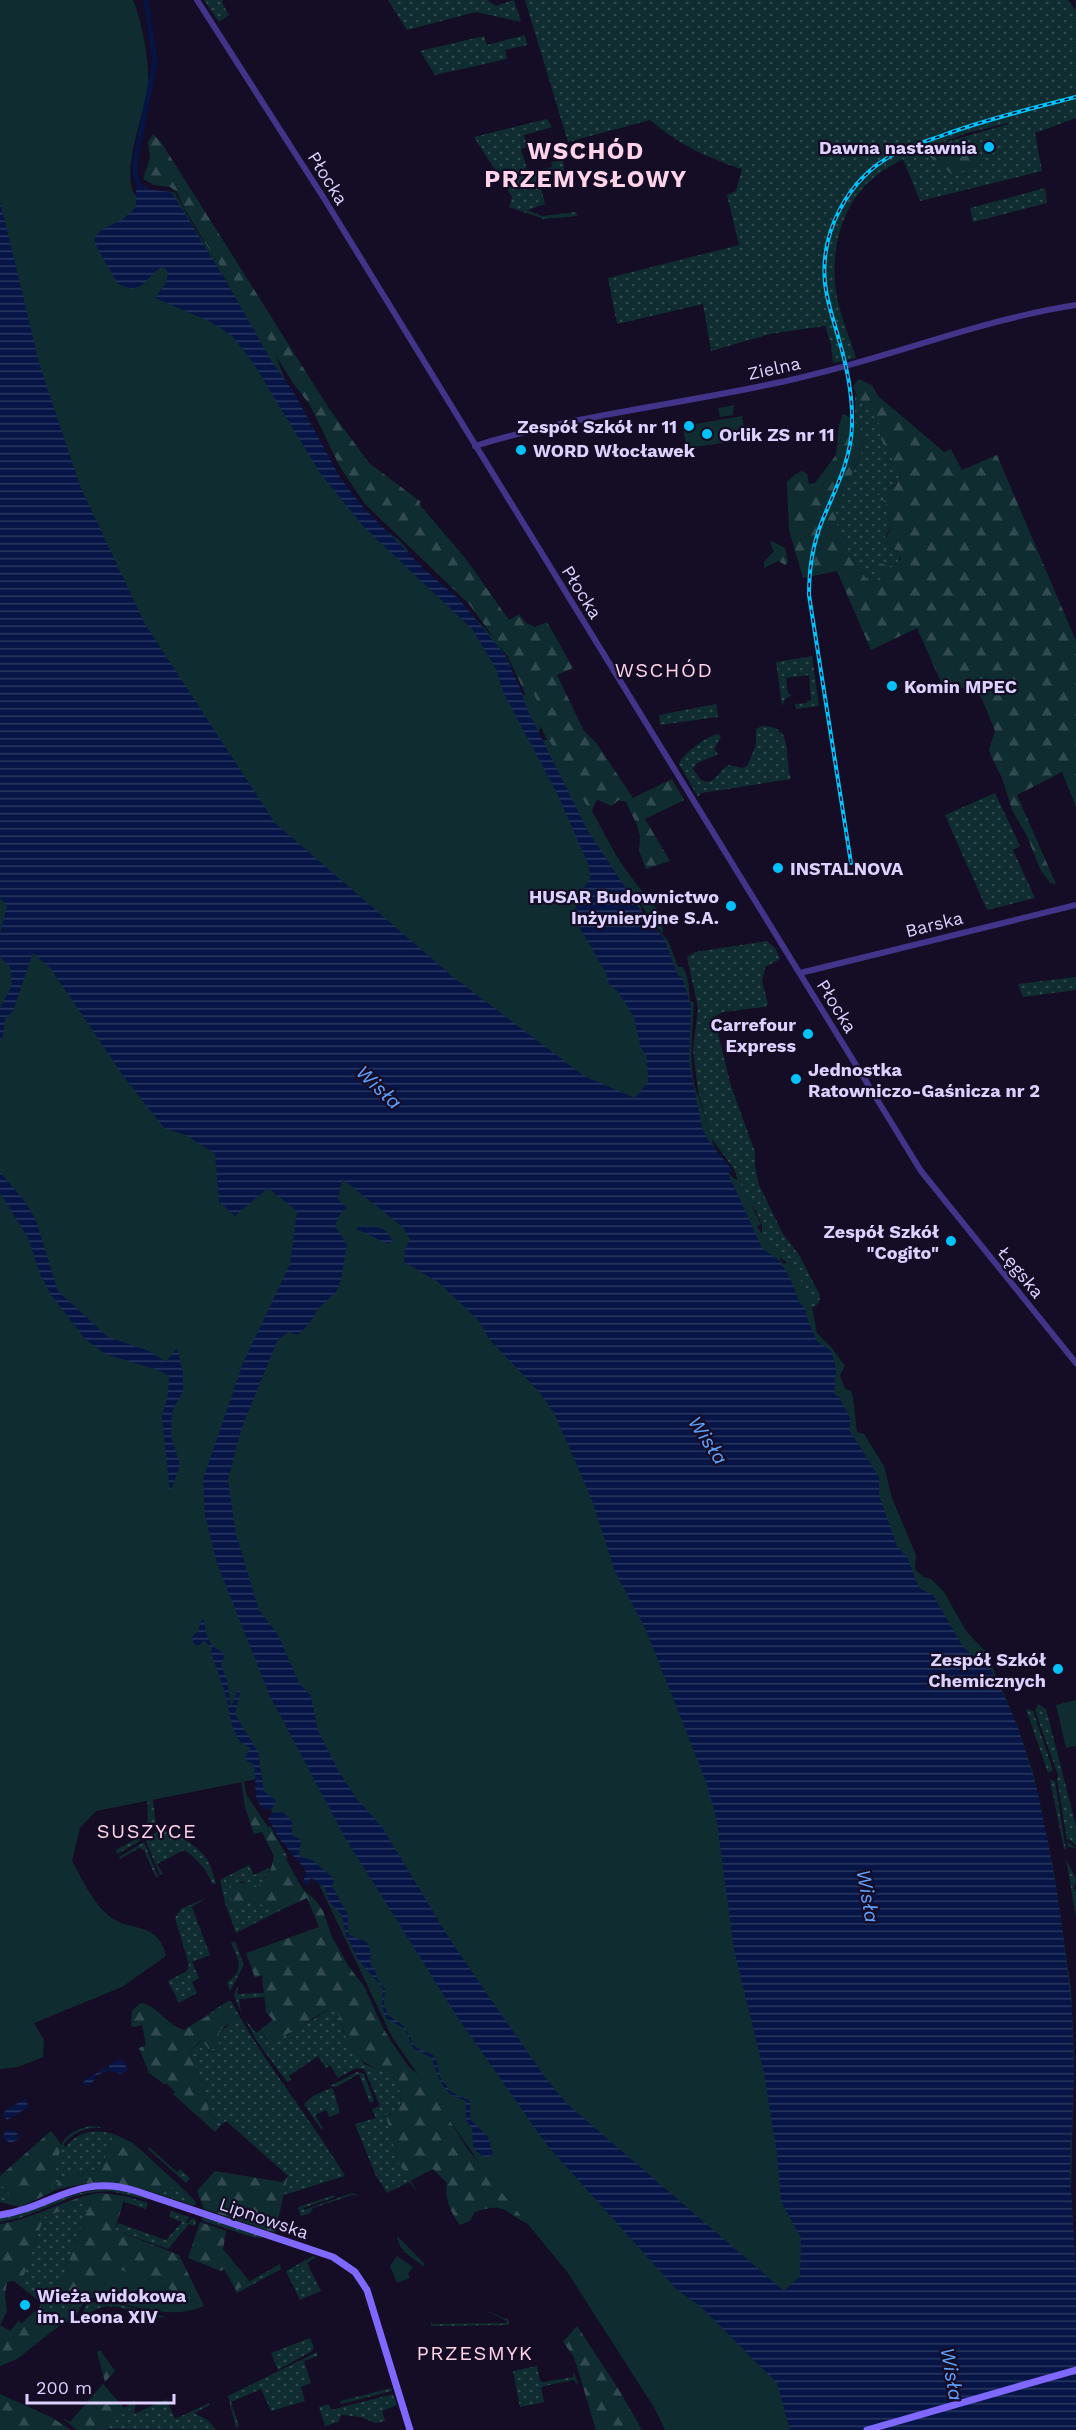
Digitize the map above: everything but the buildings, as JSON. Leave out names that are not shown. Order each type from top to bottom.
[{"type":"main road","name":"Lipnowska","points":[[0,2215],[25,2209],[81,2187],[116,2186],[336,2259],[358,2276],[370,2297],[410,2430]]},
{"type":"main road","points":[[867,2430],[1076,2370]]},
{"type":"street","name":"Płocka","points":[[197,0],[325,200],[921,1171],[942,1200]]},
{"type":"street","name":"Zielna","points":[[475,446],[518,433],[622,410],[798,379],[984,325],[1076,305]]},
{"type":"street","name":"Barska","points":[[800,973],[1076,905]]},
{"type":"street","name":"Łęgska","points":[[942,1200],[1076,1363]]},
{"type":"green space","points":[[0,0],[133,0],[145,43],[148,66],[146,98],[130,172],[135,195],[175,193],[195,229],[258,321],[273,348],[290,393],[330,466],[377,525],[399,540],[407,549],[410,557],[497,641],[511,666],[511,675],[523,695],[533,693],[539,703],[542,718],[538,734],[540,740],[549,740],[615,855],[632,878],[644,918],[668,940],[678,967],[683,967],[685,971],[690,1001],[694,1002],[693,1077],[718,1160],[733,1178],[740,1181],[761,1224],[757,1227],[775,1251],[780,1251],[782,1254],[780,1260],[784,1264],[788,1262],[804,1285],[811,1301],[817,1333],[845,1366],[840,1375],[845,1389],[851,1391],[853,1397],[857,1432],[864,1434],[884,1466],[892,1498],[916,1555],[915,1569],[923,1577],[931,1579],[944,1592],[966,1631],[986,1652],[1019,1730],[1033,1773],[1053,1867],[1071,1989],[1074,2055],[1071,2192],[1076,2275],[1076,2430],[665,2430],[655,2409],[568,2273],[489,2177],[392,2037],[318,1882],[277,1823],[257,1779],[96,1811],[80,1828],[72,1861],[93,1898],[103,1911],[117,1921],[150,1932],[157,1937],[166,1956],[122,1987],[34,2023],[44,2040],[43,2057],[18,2067],[0,2069]]},
{"type":"green space","points":[[204,0],[223,0],[222,3],[229,15],[219,22]]},
{"type":"green space","points":[[388,0],[487,0],[496,6],[514,0],[521,22],[476,12],[407,30]]},
{"type":"green space","points":[[525,0],[1068,0],[1075,10],[1076,0],[1076,118],[1035,133],[1042,171],[920,201],[903,159],[876,176],[854,200],[846,215],[836,247],[835,281],[841,313],[856,358],[833,363],[831,344],[825,326],[770,334],[711,351],[703,304],[617,324],[608,278],[739,245],[727,195],[736,191],[742,169],[693,149],[650,120],[568,142]],"holes":[[[1009,124],[932,146],[967,133]]]},
{"type":"green space","points":[[525,35],[527,45],[505,50],[507,59],[435,75],[420,51],[484,36],[487,45]]},
{"type":"green space","points":[[547,119],[552,127],[524,135],[527,147],[521,149],[528,172],[552,167],[551,162],[563,160],[564,171],[539,180],[545,204],[528,210],[542,216],[576,212],[577,216],[544,219],[509,207],[512,197],[474,137]]},
{"type":"green space","points":[[153,134],[161,142],[328,407],[369,463],[421,502],[419,504],[466,559],[509,620],[519,614],[526,623],[535,627],[547,622],[573,668],[557,675],[584,731],[597,744],[633,798],[672,779],[684,800],[645,819],[670,861],[646,869],[639,851],[640,837],[637,825],[626,802],[619,800],[611,806],[599,800],[596,801],[592,811],[623,868],[661,914],[663,933],[634,895],[564,776],[508,657],[469,604],[365,504],[340,467],[310,405],[293,383],[207,246],[177,192],[170,187],[154,185],[143,179],[150,158],[148,142]]},
{"type":"green space","points":[[951,139],[955,143],[960,139],[967,144],[972,151],[966,155],[976,158],[984,157],[984,161],[977,169],[952,174],[933,160],[929,154],[920,157],[917,154],[918,150],[925,152],[933,147],[947,146]]},
{"type":"green space","points":[[1045,188],[1047,203],[973,222],[970,208]]},
{"type":"green space","points":[[859,379],[872,385],[878,396],[944,452],[951,449],[962,470],[997,455],[1076,641],[1076,807],[1062,772],[1017,795],[1056,884],[1050,883],[1040,869],[1027,836],[1012,810],[1002,778],[989,750],[995,731],[982,699],[974,688],[962,688],[949,694],[944,689],[917,628],[871,650],[837,571],[803,578],[789,530],[787,482],[802,471],[807,474],[809,484],[815,483],[836,455],[839,425],[843,414],[852,419],[862,430],[863,450],[836,509],[836,522],[846,547],[867,580],[880,583],[883,577],[877,567],[880,563],[893,568],[901,559],[898,551],[886,546],[884,542],[892,525],[886,516],[886,501],[877,500],[877,496],[896,485],[901,476],[881,437],[879,431],[882,428],[855,392],[853,386]]},
{"type":"green space","points":[[855,394],[877,418],[882,428],[883,442],[900,474],[900,481],[890,488],[881,501],[886,501],[886,516],[892,525],[885,537],[900,557],[893,568],[889,567],[880,583],[867,580],[845,545],[836,522],[836,510],[840,497],[863,446],[862,434],[855,423]]},
{"type":"green space","points":[[734,405],[733,415],[720,417],[718,408]]},
{"type":"green space","name":"Orlik ZS nr 11","points":[[742,416],[746,440],[686,448],[683,426]]},
{"type":"green space","points":[[772,541],[785,548],[788,562],[785,565],[778,561],[764,568],[764,562],[774,551],[770,543]]},
{"type":"green space","points":[[812,656],[819,706],[796,709],[795,704],[807,703],[811,700],[809,675],[786,678],[788,694],[792,695],[785,699],[782,706],[776,662]]},
{"type":"green space","points":[[716,704],[718,717],[660,725],[659,715]]},
{"type":"green space","points":[[762,726],[773,727],[784,737],[791,779],[701,793],[698,797],[679,764],[685,755],[709,737],[718,734],[721,737],[714,749],[718,754],[697,763],[693,769],[701,780],[709,782],[729,765],[742,768],[747,766],[756,745],[756,729]]},
{"type":"green space","points":[[995,793],[1020,846],[1013,850],[1035,898],[987,910],[945,815]]},
{"type":"green space","points":[[767,941],[775,948],[780,959],[765,967],[762,981],[768,1004],[765,1007],[723,1012],[714,1017],[731,1086],[755,1152],[759,1185],[783,1234],[799,1255],[820,1295],[819,1303],[814,1307],[809,1305],[787,1263],[767,1245],[762,1237],[762,1225],[756,1211],[742,1193],[734,1169],[711,1138],[698,1090],[693,1050],[698,1008],[687,957],[695,952]]},
{"type":"green space","points":[[1076,977],[1076,990],[1023,997],[1018,984]]},
{"type":"green space","points":[[0,1193],[241,1768],[247,1796],[268,1827],[270,1826],[302,1888],[323,1911],[332,1937],[349,1967],[364,1986],[393,2044],[409,2067],[425,2080],[468,2150],[533,2225],[501,2208],[494,2208],[475,2212],[470,2221],[460,2225],[449,2205],[446,2194],[447,2183],[433,2169],[410,2181],[398,2162],[386,2116],[394,2113],[401,2105],[399,2086],[392,2076],[363,2061],[351,2050],[340,2016],[334,2006],[273,2042],[268,2041],[260,2030],[273,2020],[266,2012],[262,1975],[255,1978],[246,1953],[319,1927],[307,1898],[281,1910],[246,1900],[239,1903],[237,1914],[234,1913],[229,1892],[233,1882],[258,1887],[271,1869],[274,1856],[262,1832],[254,1834],[245,1807],[240,1775]]},
{"type":"green space","points":[[1076,1700],[1076,1746],[1066,1748],[1056,1705]]},
{"type":"green space","points":[[1038,1704],[1046,1709],[1076,1826],[1076,1846],[1069,1839],[1067,1841],[1058,1775],[1035,1711]]},
{"type":"green space","points":[[1026,1709],[1033,1711],[1053,1770],[1048,1773]]},
{"type":"green space","points":[[1050,1780],[1055,1781],[1066,1850],[1064,1849]]},
{"type":"green space","points":[[152,1793],[156,1825],[137,1843],[117,1854],[116,1850],[136,1839],[145,1830],[148,1817],[147,1794]]},
{"type":"green space","points":[[160,1830],[180,1837],[194,1846],[209,1864],[216,1884],[212,1884],[201,1865],[184,1850],[157,1864],[163,1874],[160,1875],[146,1842],[150,1836]]},
{"type":"green space","points":[[1067,1841],[1076,1848],[1068,1847]]},
{"type":"green space","points":[[144,1842],[158,1876],[156,1878],[144,1850],[139,1848],[120,1859],[119,1857]]},
{"type":"green space","points":[[1066,1859],[1076,1879],[1074,1889],[1076,1917]]},
{"type":"green space","points":[[249,1865],[254,1875],[272,1866],[258,1888],[250,1887],[241,1881],[229,1892],[237,1909],[239,1902],[246,1900],[281,1910],[236,1933],[225,1903],[220,1880]]},
{"type":"green space","points":[[206,1898],[192,1907],[210,1955],[192,1962],[199,1978],[192,1982],[197,1993],[179,2003],[168,1981],[187,1971],[189,1965],[175,1918],[181,1909]]},
{"type":"green space","points":[[235,1941],[244,1965],[230,1991],[227,1982],[237,1973],[239,1964],[231,1943]]},
{"type":"green space","points":[[238,1986],[237,1994],[264,1993],[264,1997],[239,1999],[241,2012],[234,1995]]},
{"type":"green space","points":[[231,2001],[258,2046],[345,2176],[284,2195],[288,2176],[226,2121],[221,2125],[208,2112],[209,2105],[190,2052],[202,2040],[219,2044],[219,2031],[227,2027],[232,2011],[228,2004],[186,2029]]},
{"type":"green space","points":[[140,2003],[152,2007],[172,2024],[184,2030],[228,2004],[233,2020],[219,2031],[219,2044],[216,2049],[209,2049],[201,2040],[190,2052],[209,2105],[208,2112],[221,2125],[215,2132],[173,2094],[175,2092],[167,2084],[149,2073],[139,2048],[146,2045],[142,2025],[131,2026],[132,2011]]},
{"type":"green space","points":[[334,2006],[340,2014],[343,2031],[364,2064],[388,2073],[399,2084],[401,2105],[394,2113],[386,2115],[398,2162],[417,2191],[409,2182],[387,2193],[375,2174],[355,2124],[376,2118],[372,2109],[380,2106],[364,2069],[356,2068],[338,2078],[330,2065],[326,2068],[318,2056],[289,2076],[291,2080],[287,2082],[256,2040],[245,2019],[256,2033],[260,2030],[267,2041],[314,2019]]},
{"type":"green space","points":[[357,2072],[364,2074],[374,2101],[370,2103],[359,2074],[336,2087],[330,2086]]},
{"type":"green space","points":[[331,2088],[340,2113],[330,2117],[326,2110],[315,2115],[323,2128],[321,2129],[304,2104],[313,2096]]},
{"type":"green space","points":[[90,2126],[108,2128],[81,2131],[63,2145],[66,2147],[76,2138],[87,2133],[114,2134],[101,2169],[60,2177],[55,2190],[50,2193],[62,2143],[77,2130]]},
{"type":"green space","points":[[51,2131],[61,2144],[50,2193],[20,2207],[0,2183],[0,2176]]},
{"type":"green space","points":[[114,2134],[133,2143],[178,2184],[158,2194],[130,2186],[107,2183],[84,2184],[55,2190],[60,2177],[101,2169]]},
{"type":"green space","points":[[149,2147],[177,2172],[180,2169],[190,2178],[186,2183],[148,2149]]},
{"type":"green space","points":[[215,2171],[282,2182],[288,2176],[275,2233],[204,2209],[197,2191]]},
{"type":"green space","points":[[0,2183],[20,2207],[0,2202]]},
{"type":"green space","points":[[178,2184],[196,2202],[195,2206],[158,2194]]},
{"type":"green space","points":[[107,2189],[126,2191],[150,2200],[110,2191],[94,2192],[75,2196],[20,2218],[0,2222],[0,2218],[28,2211],[66,2197]]},
{"type":"green space","points":[[100,2193],[125,2196],[115,2230],[179,2255],[204,2306],[155,2282],[105,2265],[94,2298],[86,2300],[58,2292],[91,2200],[44,2217],[21,2284],[13,2281],[7,2282],[5,2295],[7,2311],[0,2325],[0,2224]]},
{"type":"green space","points":[[352,2193],[360,2196],[352,2195],[313,2208],[310,2213],[301,2216],[298,2207],[334,2195],[335,2197],[303,2208],[304,2210]]},
{"type":"green space","points":[[125,2196],[148,2203],[146,2209],[124,2202]]},
{"type":"green space","points":[[91,2200],[58,2292],[86,2300],[58,2318],[41,2322],[36,2311],[40,2307],[39,2301],[15,2282],[21,2284],[44,2217]]},
{"type":"green space","points":[[171,2211],[189,2217],[186,2222],[188,2223],[192,2218],[196,2220],[195,2226],[189,2224],[168,2249],[115,2230],[118,2223],[166,2240],[182,2222],[169,2217]]},
{"type":"green space","points":[[203,2217],[262,2238],[252,2237],[201,2220]]},
{"type":"green space","points":[[200,2222],[226,2231],[223,2249],[250,2282],[236,2290],[224,2269],[221,2271],[188,2258]]},
{"type":"green space","points":[[397,2236],[425,2264],[423,2266],[403,2250]]},
{"type":"green space","points":[[313,2256],[316,2257],[307,2263],[321,2291],[300,2300],[286,2271]]},
{"type":"green space","points":[[397,2256],[413,2267],[408,2274],[410,2278],[397,2283],[390,2266]]},
{"type":"green space","points":[[105,2264],[155,2282],[204,2306],[177,2312],[163,2312],[94,2298]]},
{"type":"green space","points":[[280,2264],[281,2269],[237,2293],[235,2290]]},
{"type":"green space","points":[[90,2302],[119,2304],[166,2317],[155,2318],[107,2306],[85,2316],[83,2315],[85,2306]]},
{"type":"green space","points":[[79,2303],[83,2304],[74,2318],[60,2325],[17,2359],[0,2366],[0,2325],[10,2331],[19,2320],[22,2323],[36,2310],[42,2322],[50,2317],[58,2317],[65,2308]]},
{"type":"green space","points":[[485,2310],[508,2320],[510,2323],[508,2325],[431,2326],[431,2319],[432,2324],[506,2323],[507,2321]]},
{"type":"green space","points":[[577,2326],[642,2430],[596,2430],[574,2357],[563,2342]]},
{"type":"green space","points":[[310,2338],[314,2347],[312,2351],[278,2370],[271,2353]]},
{"type":"green space","points":[[100,2350],[115,2371],[105,2382],[97,2352]]},
{"type":"green space","points":[[317,2352],[318,2356],[304,2361],[311,2383],[301,2387],[305,2401],[271,2411],[261,2389],[231,2402],[239,2426],[236,2428],[228,2396]]},
{"type":"green space","points":[[537,2366],[540,2381],[573,2377],[574,2373],[578,2383],[576,2384],[574,2380],[544,2386],[541,2388],[544,2402],[520,2407],[513,2371]]},
{"type":"green space","points":[[103,2384],[124,2408],[134,2400],[136,2403],[105,2430],[77,2430],[62,2418],[70,2422]]},
{"type":"green space","points":[[391,2388],[392,2391],[341,2404],[340,2401]]},
{"type":"green space","points":[[0,2394],[51,2417],[71,2430],[0,2430]]},
{"type":"green space","points":[[393,2394],[397,2405],[382,2411],[385,2421],[375,2423],[361,2417],[341,2415],[338,2422],[325,2426],[319,2407],[329,2404],[331,2410]]},
{"type":"green space","points":[[166,2399],[175,2419],[209,2403],[210,2405],[194,2413],[209,2421],[216,2430],[104,2429],[136,2403],[134,2414]]},
{"type":"water","name":"Wisła","points":[[141,184],[152,190],[172,193],[225,279],[272,362],[293,391],[341,479],[363,507],[424,569],[459,599],[504,654],[528,711],[588,831],[646,919],[664,938],[678,976],[682,977],[691,1007],[689,1062],[702,1128],[708,1140],[733,1171],[728,1173],[762,1248],[780,1261],[792,1282],[799,1302],[805,1309],[817,1341],[832,1352],[836,1370],[834,1394],[839,1397],[851,1420],[849,1430],[879,1477],[879,1495],[897,1546],[907,1557],[919,1588],[933,1595],[963,1647],[992,1671],[1014,1717],[1038,1793],[1048,1843],[1060,1911],[1072,2009],[1074,2074],[1070,2171],[1076,2277],[1076,2430],[790,2430],[777,2383],[700,2306],[676,2289],[546,2144],[458,2018],[344,1836],[269,1694],[217,1563],[205,1516],[203,1479],[243,1363],[290,1264],[297,1211],[268,1188],[235,1216],[219,1202],[215,1154],[186,1135],[164,1128],[124,1077],[51,969],[33,953],[13,1011],[5,1019],[3,1036],[0,1039],[0,1008],[12,985],[10,967],[0,957],[0,933],[7,906],[0,898],[0,201],[40,366],[80,486],[145,624],[275,823],[452,976],[584,1076],[635,1098],[648,1082],[647,1057],[641,1048],[634,1017],[618,992],[609,984],[606,973],[577,923],[575,909],[580,894],[591,877],[588,864],[557,793],[503,692],[497,671],[473,630],[363,526],[320,473],[252,361],[232,336],[209,321],[155,298],[166,283],[168,274],[165,268],[159,268],[141,286],[131,289],[118,284],[95,244],[95,237],[101,230],[123,219],[136,207],[136,188]],"holes":[[[342,1179],[403,1227],[410,1239],[405,1249],[404,1262],[438,1282],[479,1321],[489,1339],[541,1394],[554,1413],[592,1500],[615,1572],[646,1630],[707,1784],[717,1822],[734,1950],[763,2068],[777,2153],[781,2201],[801,2238],[800,2276],[784,2291],[566,2103],[545,2077],[449,1938],[382,1827],[356,1798],[338,1770],[318,1731],[311,1696],[299,1683],[278,1635],[259,1610],[236,1534],[228,1480],[241,1430],[278,1339],[289,1332],[298,1335],[309,1324],[318,1309],[336,1292],[341,1280],[347,1245],[335,1225],[342,1211],[347,1208],[338,1199]]]},
{"type":"water","points":[[0,1172],[23,1199],[36,1220],[58,1291],[108,1337],[149,1351],[166,1362],[177,1348],[183,1373],[183,1391],[172,1412],[171,1435],[180,1466],[170,1492],[162,1417],[168,1394],[169,1376],[158,1370],[105,1354],[85,1339],[51,1295],[40,1274],[28,1238],[0,1193]]},
{"type":"water","points":[[358,1227],[383,1229],[392,1241],[389,1244],[356,1229]]},
{"type":"water","points":[[202,1619],[210,1643],[223,1652],[224,1658],[221,1665],[227,1680],[231,1707],[238,1690],[240,1692],[235,1714],[258,1752],[264,1791],[276,1800],[273,1808],[268,1810],[262,1807],[257,1798],[254,1768],[252,1763],[245,1758],[250,1748],[239,1741],[232,1726],[212,1649],[204,1640],[199,1646],[194,1644],[192,1637],[198,1631]]},
{"type":"water","points":[[271,1813],[284,1813],[292,1822],[292,1835],[301,1840],[299,1854],[301,1857],[312,1860],[332,1877],[334,1881],[332,1886],[348,1915],[348,1933],[368,1944],[371,1966],[375,1969],[377,1978],[385,1989],[384,2004],[388,2015],[404,2026],[415,2047],[433,2055],[440,2077],[451,2092],[470,2101],[470,2119],[488,2137],[493,2154],[487,2158],[477,2152],[473,2146],[472,2128],[466,2120],[466,2101],[451,2095],[439,2079],[432,2058],[413,2048],[405,2029],[386,2018],[382,2007],[383,1988],[359,1961],[346,1935],[342,1915],[329,1902],[325,1888],[311,1878],[308,1885],[303,1883],[306,1872],[304,1868],[280,1840],[268,1819]]},
{"type":"water","points":[[117,2060],[123,2061],[128,2070],[120,2074],[108,2070],[96,2076],[92,2083],[85,2086],[83,2082],[106,2067],[109,2069],[109,2065]]},
{"type":"water","points":[[26,2098],[28,2107],[7,2120],[3,2115],[5,2111]]},
{"type":"water","points":[[7,2130],[15,2131],[18,2140],[10,2143],[3,2138]]},
{"type":"water","points":[[109,2312],[119,2316],[107,2325],[102,2324],[100,2317]]},
{"type":"waterway","points":[[139,186],[135,174],[135,162],[155,62],[146,0]]},
{"type":"railway","points":[[851,863],[809,595],[810,568],[815,541],[845,464],[852,425],[852,404],[847,371],[825,283],[827,244],[840,208],[851,192],[863,177],[894,154],[981,123],[1076,97]]},
{"type":"place","name":"Dawna nastawnia","points":[[989,147]]},
{"type":"place","name":"Zespół Szkół nr 11","points":[[689,426]]},
{"type":"place","name":"Orlik ZS nr 11","points":[[707,434]]},
{"type":"place","name":"WORD Włocławek","points":[[521,450]]},
{"type":"place","name":"Komin MPEC","points":[[892,686]]},
{"type":"place","name":"INSTALNOVA","points":[[778,868]]},
{"type":"place","name":"HUSAR Budownictwo Inżynieryjne S.A.","points":[[731,906]]},
{"type":"place","name":"Carrefour Express","points":[[808,1034]]},
{"type":"place","name":"Jednostka Ratowniczo-Gaśnicza nr 2","points":[[796,1079]]},
{"type":"place","name":"Zespół Szkół \"Cogito\"","points":[[951,1241]]},
{"type":"place","name":"Zespół Szkół Chemicznych","points":[[1058,1669]]},
{"type":"place","name":"Wieża widokowa im. Leona XIV","points":[[25,2305]]},
{"type":"district","name":"WSCHÓD PRZEMYSŁOWY","points":[[586,165]]},
{"type":"district","name":"WSCHÓD","points":[[664,670]]},
{"type":"district","name":"SUSZYCE","points":[[147,1831]]},
{"type":"district","name":"PRZESMYK","points":[[475,2353]]}]
